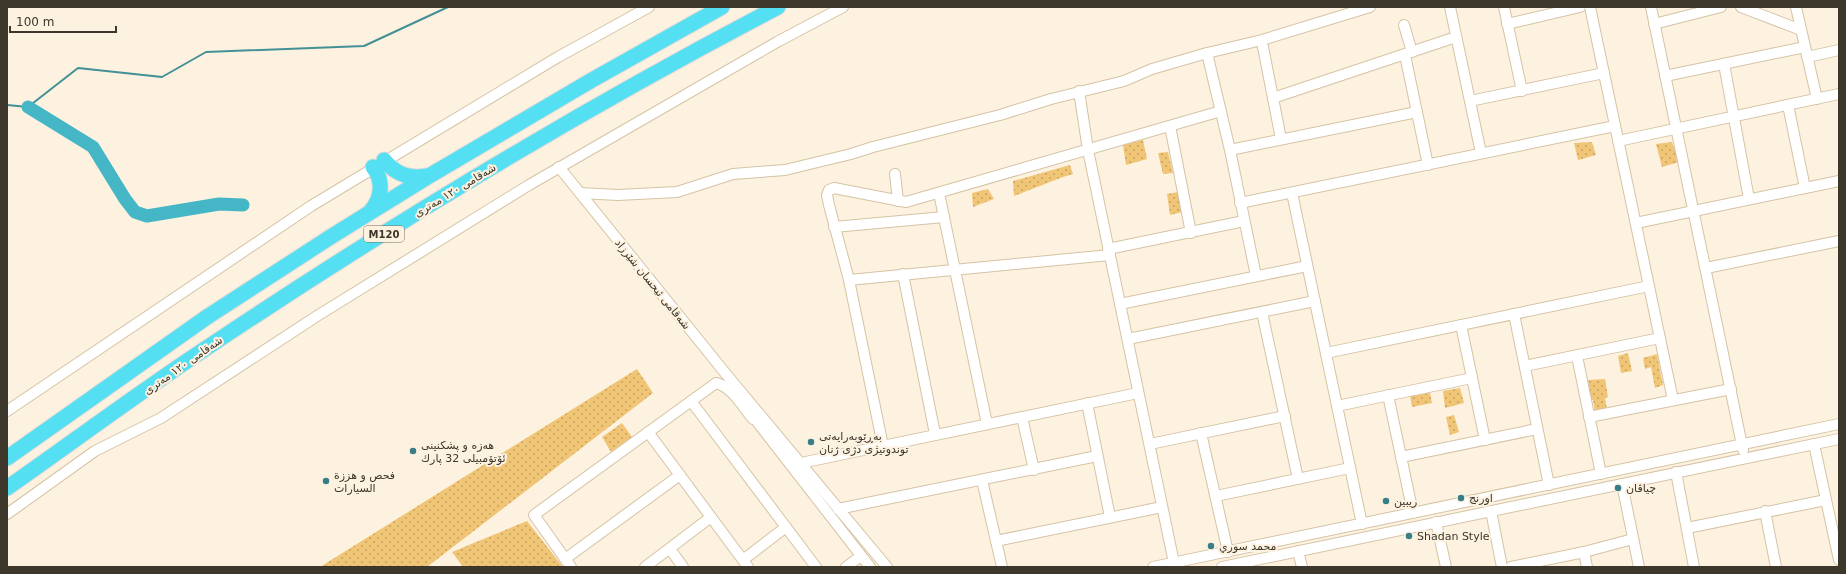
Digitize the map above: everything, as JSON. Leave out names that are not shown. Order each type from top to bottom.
[{"type":"highway","name":"M120","points":[[7,458],[207,317],[369,213],[592,80],[722,7]]},
{"type":"highway","name":"شەقامی ١٢٠ مەتری","points":[[7,488],[204,350],[395,227],[562,126],[778,7]]},
{"type":"highway","points":[[369,213],[376,204],[380,189],[378,175],[379,164],[391,168],[402,175],[418,177],[429,176]]},
{"type":"street","points":[[7,411],[250,245],[379,164],[558,57],[648,7]]},
{"type":"street","points":[[7,514],[95,451],[161,418],[317,316],[559,167],[776,42],[844,7]]},
{"type":"street","points":[[580,193],[618,195],[677,192],[733,174],[785,170],[1000,115],[1079,91],[1124,81],[1152,69],[1207,53],[1262,40],[1370,7]]},
{"type":"street","points":[[1450,7],[1481,153]]},
{"type":"street","points":[[1504,7],[1522,91]]},
{"type":"street","points":[[1507,24],[1580,7]]},
{"type":"street","points":[[1590,7],[1673,400]]},
{"type":"street","points":[[1651,7],[1745,458]]},
{"type":"street","points":[[1654,24],[1710,8],[1721,7]]},
{"type":"street","points":[[1741,7],[1801,30]]},
{"type":"street","points":[[1796,7],[1817,99]]},
{"type":"street","points":[[1404,26],[1417,112],[1428,165]]},
{"type":"street","points":[[1273,98],[1456,37]]},
{"type":"street","points":[[1262,48],[1281,139]]},
{"type":"street","points":[[1665,76],[1724,64],[1806,52],[1839,50]]},
{"type":"street","points":[[1207,53],[1230,150],[1256,276]]},
{"type":"street","points":[[1724,64],[1735,116],[1749,199]]},
{"type":"street","points":[[1470,101],[1604,73]]},
{"type":"street","points":[[1079,91],[1088,150],[1174,563]]},
{"type":"street","points":[[1618,141],[1839,94]]},
{"type":"street","points":[[1788,105],[1805,188]]},
{"type":"street","points":[[883,446],[849,280],[834,227],[827,195],[829,190],[834,188],[906,202],[1220,111]]},
{"type":"street","points":[[1230,150],[1417,112]]},
{"type":"street","points":[[1170,126],[1191,233]]},
{"type":"street","points":[[1240,203],[1615,126]]},
{"type":"street","name":"شەقامی ئیحسان شێرزاد","points":[[559,167],[747,400],[887,567]]},
{"type":"street","points":[[895,174],[898,201]]},
{"type":"street","points":[[1636,222],[1839,180]]},
{"type":"street","points":[[939,193],[987,424]]},
{"type":"street","points":[[1292,193],[1362,524]]},
{"type":"street","points":[[834,227],[944,217]]},
{"type":"street","points":[[849,280],[1109,252],[1244,221]]},
{"type":"street","points":[[1706,268],[1839,242]]},
{"type":"street","points":[[1120,304],[1307,266]]},
{"type":"street","points":[[903,274],[935,434]]},
{"type":"street","points":[[1326,353],[1649,286]]},
{"type":"street","points":[[1128,340],[1315,301]]},
{"type":"street","points":[[1262,312],[1298,479]]},
{"type":"street","points":[[1514,314],[1549,485]]},
{"type":"street","points":[[1461,325],[1485,440]]},
{"type":"street","points":[[1525,366],[1660,338]]},
{"type":"street","points":[[1577,356],[1601,474]]},
{"type":"street","points":[[1337,406],[1472,378]]},
{"type":"street","points":[[680,475],[568,563],[534,515],[716,383],[721,384],[753,419]]},
{"type":"street","points":[[1589,417],[1731,389]]},
{"type":"street","points":[[801,463],[1138,393]]},
{"type":"street","points":[[1388,396],[1413,513]]},
{"type":"street","name":"شەقامی ئیحسان شێرزاد","points":[[747,400],[748,408],[753,419],[870,567]]},
{"type":"street","points":[[691,401],[816,567]]},
{"type":"street","points":[[1087,403],[1110,517]]},
{"type":"street","points":[[1150,444],[1285,416]]},
{"type":"street","points":[[1022,417],[1034,470]]},
{"type":"street","points":[[1154,567],[1174,563],[1197,563],[1228,552],[1839,424]]},
{"type":"street","points":[[1401,457],[1537,429]]},
{"type":"street","points":[[648,432],[745,563],[786,527]]},
{"type":"street","points":[[1201,433],[1228,552]]},
{"type":"street","points":[[1222,567],[1250,564],[1298,551],[1839,439]]},
{"type":"street","points":[[1814,444],[1839,560]]},
{"type":"street","points":[[838,509],[1097,456]]},
{"type":"street","points":[[1216,496],[1350,468]]},
{"type":"street","points":[[1676,472],[1694,567]]},
{"type":"street","points":[[982,480],[1002,567]]},
{"type":"street","points":[[1622,484],[1639,567]]},
{"type":"street","points":[[1687,528],[1826,500]]},
{"type":"street","points":[[1458,504],[1461,517]]},
{"type":"street","points":[[996,541],[1162,507]]},
{"type":"street","points":[[1491,511],[1502,567]]},
{"type":"street","points":[[1765,512],[1776,567]]},
{"type":"street","points":[[645,567],[711,517]]},
{"type":"street","points":[[1436,522],[1446,567]]},
{"type":"street","points":[[1511,567],[1584,552],[1633,539]]},
{"type":"street","points":[[670,549],[683,567]]},
{"type":"street","points":[[1298,551],[1302,567]]},
{"type":"street","points":[[1584,552],[1587,567]]},
{"type":"street","points":[[846,567],[861,556]]},
{"type":"shaded area","points":[[1143,140],[1147,159],[1126,165],[1123,145]]},
{"type":"shaded area","points":[[1592,142],[1596,155],[1578,160],[1574,143]]},
{"type":"shaded area","points":[[1672,142],[1679,162],[1662,167],[1656,144]]},
{"type":"shaded area","points":[[1168,152],[1173,173],[1163,174],[1158,153]]},
{"type":"shaded area","points":[[1070,165],[1073,174],[1014,196],[1013,181]]},
{"type":"shaded area","points":[[988,189],[994,199],[973,207],[972,193]]},
{"type":"shaded area","points":[[1178,192],[1182,212],[1170,215],[1167,194]]},
{"type":"shaded area","points":[[1628,353],[1632,371],[1621,373],[1618,356]]},
{"type":"shaded area","points":[[1657,354],[1663,385],[1655,388],[1651,367],[1645,369],[1643,358]]},
{"type":"shaded area","points":[[637,369],[653,393],[427,567],[320,567]]},
{"type":"shaded area","points":[[1605,379],[1608,397],[1605,398],[1607,409],[1595,412],[1593,400],[1591,400],[1588,380]]},
{"type":"shaded area","points":[[1460,388],[1464,403],[1445,408],[1443,391]]},
{"type":"shaded area","points":[[1430,393],[1432,403],[1412,407],[1410,396]]},
{"type":"shaded area","points":[[1454,415],[1459,432],[1450,435],[1446,417]]},
{"type":"shaded area","points":[[622,423],[632,437],[611,452],[602,437]]},
{"type":"shaded area","points":[[527,521],[563,567],[463,567],[452,552]]},
{"type":"waterway","points":[[7,105],[28,107],[78,68],[162,77],[206,52],[364,46],[448,7]]},
{"type":"waterway","points":[[28,107],[93,147],[125,199],[135,212],[147,216],[219,204],[243,205]]},
{"type":"place","name":"بەڕێوبەرایەتی توندوتیژی دژی ژنان","points":[[811,442]]},
{"type":"place","name":"هه‌زه‌ و پشكنینی ئۆتۆمبیلی 32 پارك","points":[[413,451]]},
{"type":"place","name":"فحص و هززة السيارات","points":[[326,481]]},
{"type":"place","name":"چياڤان","points":[[1618,488]]},
{"type":"place","name":"اورنج","points":[[1461,498]]},
{"type":"place","name":"ريبين","points":[[1386,501]]},
{"type":"place","name":"Shadan Style","points":[[1409,536]]},
{"type":"place","name":"محمد سوري","points":[[1211,546]]}]
